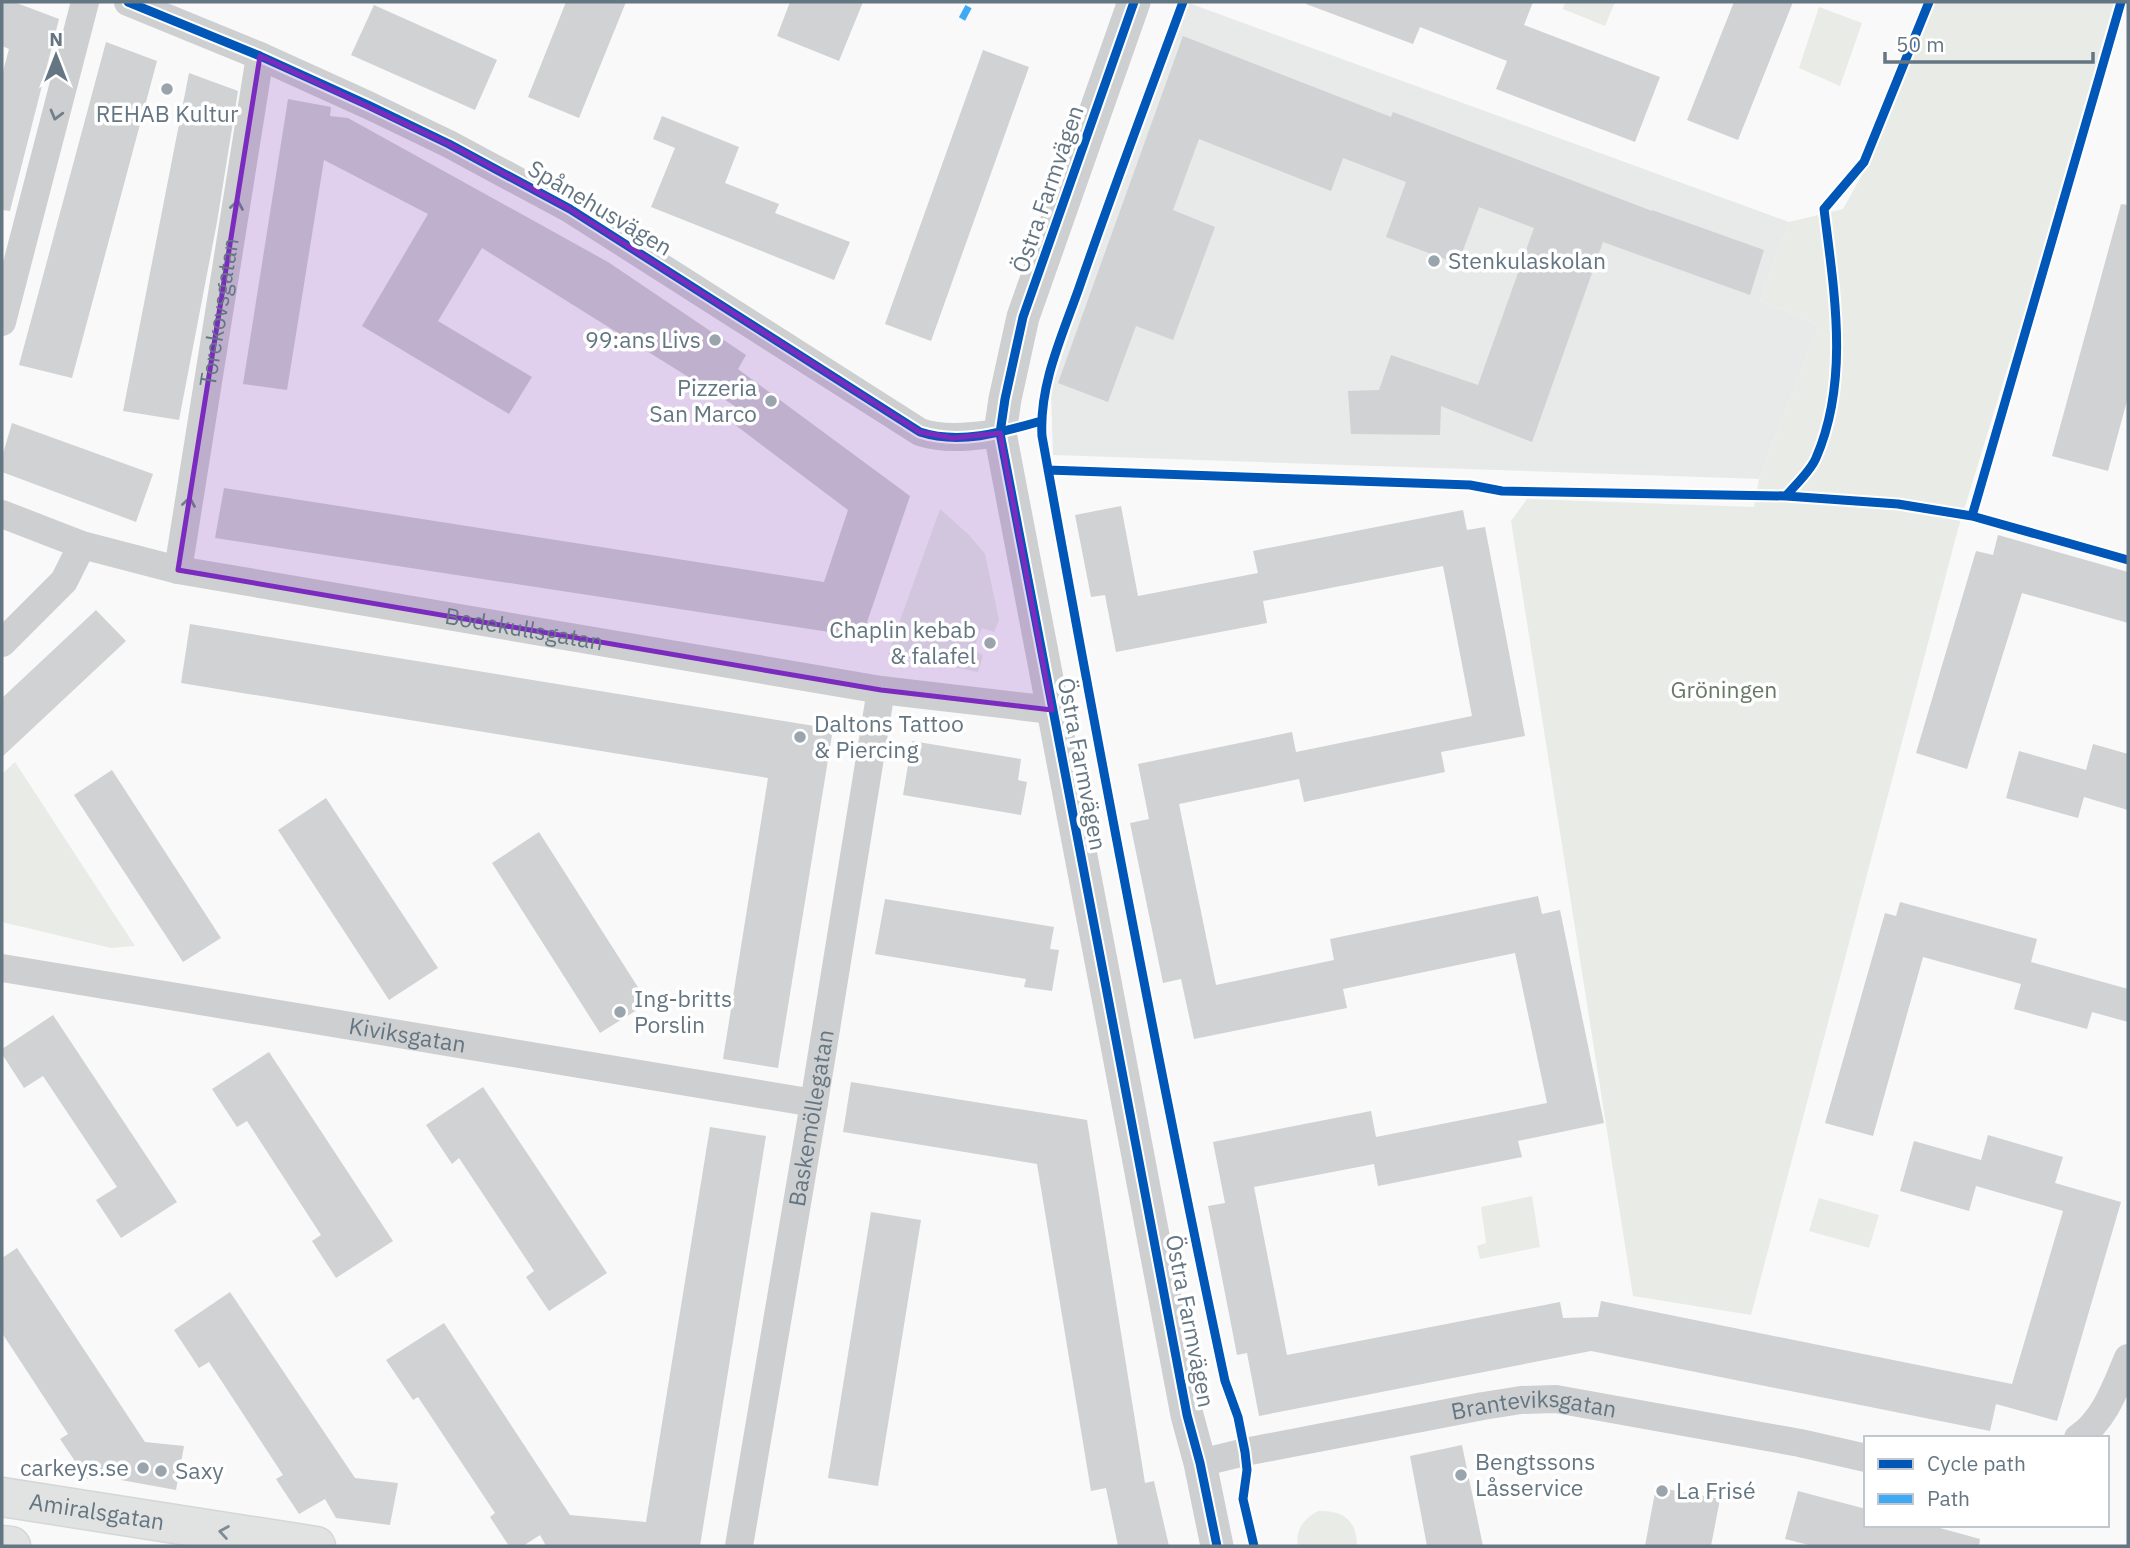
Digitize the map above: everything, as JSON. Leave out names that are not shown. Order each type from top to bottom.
[{"type":"main road","name":"Amiralsgatan","points":[[2,1497],[316,1546]]},
{"type":"main road","points":[[2,1545],[11,1546]]},
{"type":"street","points":[[2,322],[85,2]]},
{"type":"street","name":"Spånehusvägen","points":[[128,2],[260,56],[449,144],[570,209],[920,432],[953,438],[1000,433]]},
{"type":"street","name":"Östra Farmvägen","points":[[1134,2],[1023,317],[1000,433],[1187,1415],[1217,1546]]},
{"type":"street","name":"Torekovsgatan","points":[[178,569],[260,56]]},
{"type":"street","name":"Bodekullsgatan","points":[[2,514],[82,545],[178,569],[881,690],[1052,710]]},
{"type":"street","points":[[2,643],[64,581],[82,545]]},
{"type":"street","name":"Baskemöllegatan","points":[[738,1546],[881,690]]},
{"type":"street","name":"Kiviksgatan","points":[[2,968],[814,1103]]},
{"type":"street","points":[[2081,1436],[2108,1405],[2128,1358]]},
{"type":"street","name":"Branteviksgatan","points":[[1200,1463],[1483,1406],[1521,1400],[1556,1399],[1800,1443],[1864,1458]]},
{"type":"highlighted area","points":[[260,56],[449,144],[570,209],[920,432],[953,438],[1000,433],[1052,710],[881,690],[178,570]]},
{"type":"shaded area","name":"Stenkulaskolan","points":[[1178,2],[1186,2],[1789,222],[1760,301],[1819,325],[1759,479],[1053,455],[1051,390]]},
{"type":"green space","points":[[1565,2],[1615,2],[1605,26],[1563,9]]},
{"type":"green space","name":"Gröningen","points":[[1934,2],[2114,2],[2026,308],[1958,529],[1751,1315],[1633,1296],[1511,521],[1527,499],[1754,507],[1759,479],[1819,325],[1760,301],[1789,222],[1843,209],[1873,155]]},
{"type":"green space","points":[[1819,7],[1862,23],[1840,86],[1799,68]]},
{"type":"green space","points":[[940,509],[969,535],[985,554],[999,620],[994,632],[982,628],[973,650],[983,655],[978,672],[888,654]]},
{"type":"green space","points":[[15,762],[135,946],[111,948],[2,922],[2,774]]},
{"type":"green space","points":[[1532,1196],[1540,1247],[1480,1259],[1477,1246],[1486,1243],[1481,1207]]},
{"type":"green space","points":[[1819,1198],[1879,1215],[1869,1248],[1809,1231]]},
{"type":"green space","points":[[1318,1511],[1335,1512],[1347,1518],[1354,1529],[1357,1546],[1298,1546],[1298,1534],[1302,1525]]},
{"type":"building","points":[[2,2],[14,2],[59,19],[10,211],[2,210],[2,75],[9,49],[2,46]]},
{"type":"building","points":[[566,2],[626,2],[579,118],[528,97]]},
{"type":"building","points":[[790,2],[863,2],[839,61],[777,36]]},
{"type":"building","points":[[1533,2],[1524,25],[1660,77],[1635,142],[1496,89],[1507,61],[1420,27],[1413,44],[1306,4]]},
{"type":"building","points":[[1734,2],[1793,2],[1738,140],[1687,120]]},
{"type":"building","points":[[374,5],[497,60],[475,110],[351,55]]},
{"type":"building","points":[[1183,36],[1391,117],[1393,112],[1652,211],[1764,250],[1750,295],[1603,242],[1532,442],[1441,406],[1440,435],[1351,434],[1348,391],[1379,390],[1391,355],[1478,385],[1534,228],[1479,207],[1458,264],[1386,237],[1406,182],[1343,158],[1331,191],[1199,139],[1173,210],[1215,227],[1173,340],[1136,326],[1108,402],[1058,383]]},
{"type":"building","points":[[106,42],[157,61],[72,378],[19,365]]},
{"type":"building","points":[[983,50],[1029,67],[931,341],[885,324]]},
{"type":"building","points":[[189,73],[238,91],[217,222],[179,420],[123,411]]},
{"type":"building","points":[[288,99],[331,107],[330,116],[348,118],[608,262],[746,355],[738,369],[910,496],[862,637],[215,538],[224,488],[824,582],[848,510],[730,421],[738,408],[482,248],[438,321],[532,377],[509,414],[362,326],[428,214],[324,160],[287,390],[243,384]]},
{"type":"building","points":[[662,116],[739,147],[725,183],[779,204],[775,213],[850,242],[834,280],[651,207],[675,148],[653,139]]},
{"type":"building","points":[[2121,204],[2128,205],[2128,397],[2108,471],[2052,456]]},
{"type":"building","points":[[12,423],[153,474],[136,522],[2,472],[2,457]]},
{"type":"building","points":[[1121,506],[1138,596],[1258,573],[1253,551],[1463,510],[1467,530],[1485,527],[1525,736],[1441,752],[1445,772],[1304,802],[1299,779],[1179,804],[1216,985],[1334,960],[1330,939],[1538,896],[1542,914],[1560,910],[1604,1123],[1518,1141],[1522,1157],[1378,1186],[1374,1164],[1254,1187],[1287,1355],[1560,1302],[1563,1318],[1598,1317],[1601,1301],[2012,1384],[2063,1211],[1976,1186],[1969,1211],[1900,1191],[1914,1141],[1981,1160],[1988,1135],[2063,1157],[2055,1183],[2121,1202],[2057,1421],[1996,1404],[1990,1431],[1591,1351],[1259,1416],[1247,1353],[1237,1355],[1208,1206],[1225,1203],[1213,1142],[1371,1111],[1376,1137],[1547,1103],[1515,953],[1343,989],[1347,1008],[1194,1039],[1181,979],[1163,983],[1130,823],[1149,819],[1138,764],[1292,732],[1296,752],[1472,716],[1443,566],[1263,601],[1267,623],[1116,652],[1105,595],[1091,597],[1075,515]]},
{"type":"building","points":[[1998,535],[2128,572],[2128,623],[2022,593],[1967,769],[1916,753],[1976,551],[1993,555]]},
{"type":"building","points":[[96,610],[126,641],[2,757],[2,698]]},
{"type":"building","points":[[190,624],[833,729],[778,1068],[723,1059],[768,778],[181,683]]},
{"type":"building","points":[[912,741],[1021,759],[1018,780],[1027,782],[1021,815],[903,795]]},
{"type":"building","points":[[2093,744],[2128,754],[2128,810],[2084,797],[2078,818],[2006,798],[2019,751],[2086,770]]},
{"type":"building","points":[[112,770],[221,938],[183,962],[74,795]]},
{"type":"building","points":[[326,798],[438,968],[389,1000],[278,830]]},
{"type":"building","points":[[539,832],[648,1003],[600,1033],[492,863]]},
{"type":"building","points":[[885,899],[1054,927],[1050,949],[1059,950],[1052,991],[1024,987],[1026,979],[875,954]]},
{"type":"building","points":[[1900,902],[2037,939],[2031,962],[2128,989],[2128,1022],[2092,1012],[2087,1029],[2014,1009],[2021,984],[1923,957],[1873,1136],[1825,1123],[1885,913],[1896,916]]},
{"type":"building","points":[[53,1015],[177,1202],[121,1238],[96,1200],[117,1187],[43,1076],[24,1088],[2,1054],[2,1049]]},
{"type":"building","points":[[269,1052],[393,1241],[336,1278],[312,1241],[321,1235],[247,1121],[237,1127],[212,1089]]},
{"type":"building","points":[[851,1082],[1087,1120],[1145,1483],[1154,1481],[1169,1546],[1118,1546],[1106,1488],[1091,1491],[1037,1164],[843,1132]]},
{"type":"building","points":[[483,1087],[607,1273],[549,1311],[526,1277],[534,1271],[459,1158],[452,1164],[426,1125]]},
{"type":"building","points":[[710,1127],[766,1136],[700,1546],[546,1546],[540,1535],[523,1546],[509,1546],[490,1517],[495,1513],[418,1397],[413,1400],[386,1360],[444,1323],[570,1515],[646,1522]]},
{"type":"building","points":[[871,1212],[921,1220],[878,1486],[828,1478]]},
{"type":"building","points":[[17,1248],[145,1442],[184,1446],[176,1490],[121,1480],[114,1462],[87,1479],[60,1439],[68,1434],[2,1333],[2,1258]]},
{"type":"building","points":[[230,1292],[355,1478],[398,1483],[390,1525],[336,1518],[325,1499],[299,1514],[276,1479],[283,1475],[209,1362],[199,1368],[174,1330]]},
{"type":"building","points":[[1462,1445],[1483,1546],[1427,1546],[1410,1456]]},
{"type":"building","points":[[1656,1487],[1720,1499],[1711,1546],[1645,1546]]},
{"type":"building","points":[[1798,1491],[1864,1508],[1864,1527],[1936,1527],[1980,1539],[1979,1546],[1813,1546],[1785,1539]]},
{"type":"marked path","points":[[962,19],[971,2]]},
{"type":"cycle path","points":[[128,2],[260,56],[368,105],[449,144],[570,209],[920,432],[950,437],[981,436],[1041,421]]},
{"type":"cycle path","points":[[1134,2],[1023,317],[1000,433],[1187,1415],[1217,1546]]},
{"type":"cycle path","points":[[1183,2],[1053,361],[1044,398],[1042,436],[1176,1145],[1225,1381],[1238,1417],[1245,1452],[1247,1470],[1243,1499],[1254,1546]]},
{"type":"cycle path","points":[[1786,496],[1816,458],[1827,428],[1833,398],[1836,367],[1835,303],[1824,209],[1864,162],[1929,2]]},
{"type":"cycle path","points":[[1972,516],[2121,2]]},
{"type":"cycle path","points":[[1048,470],[1470,485],[1502,491],[1786,496],[1898,504],[1972,516],[2128,560]]},
{"type":"place","name":"REHAB Kultur","points":[[167,89]]},
{"type":"place","name":"Stenkulaskolan","points":[[1434,261]]},
{"type":"place","name":"99:ans Livs","points":[[715,340]]},
{"type":"place","name":"Pizzeria San Marco","points":[[771,401]]},
{"type":"place","name":"Chaplin kebab & falafel","points":[[990,643]]},
{"type":"place","name":"Daltons Tattoo & Piercing","points":[[800,737]]},
{"type":"place","name":"Ing-britts Porslin","points":[[620,1012]]},
{"type":"place","name":"carkeys.se","points":[[143,1468]]},
{"type":"place","name":"Saxy","points":[[161,1471]]},
{"type":"place","name":"Bengtssons Låsservice","points":[[1461,1475]]},
{"type":"place","name":"La Frisé","points":[[1662,1491]]}]
